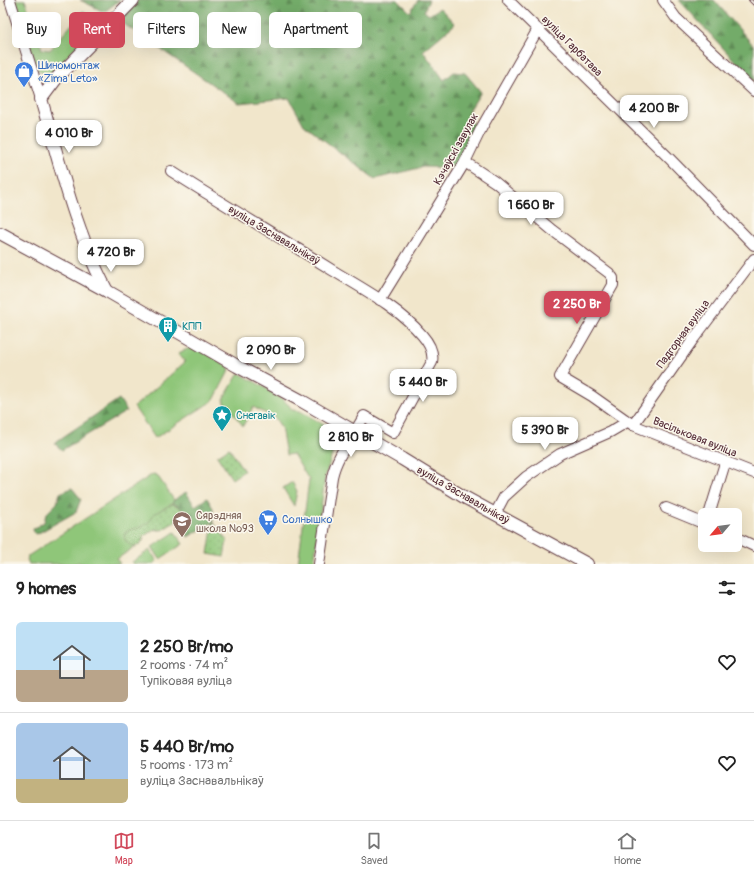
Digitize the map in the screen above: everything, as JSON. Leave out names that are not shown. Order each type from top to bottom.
[{"type":"main road","points":[[107,291],[94,266],[74,215],[41,99],[56,79],[133,0]]},
{"type":"main road","name":"вуліца Заснавальнікаў","points":[[0,233],[107,291],[234,365],[300,400],[495,514],[586,564]]},
{"type":"street","points":[[10,0],[41,99]]},
{"type":"street","name":"вуліца Гарбатава","points":[[508,0],[754,245]]},
{"type":"street","points":[[662,0],[676,18],[733,73],[754,91]]},
{"type":"street","name":"Кэчаўскі завулак","points":[[380,300],[465,162],[482,127],[538,29]]},
{"type":"street","name":"Васільковая вуліца","points":[[465,162],[495,182],[552,230],[609,273],[612,278],[613,285],[560,377],[592,396],[630,423],[754,473]]},
{"type":"street","name":"вуліца Заснавальнікаў","points":[[171,171],[235,212],[380,300],[401,316],[428,341],[433,356],[432,362],[393,432],[364,416],[355,432]]},
{"type":"street","name":"Падгорная вуліца","points":[[630,423],[754,259]]},
{"type":"street","points":[[495,514],[504,497],[526,477],[560,454],[630,423]]},
{"type":"street","points":[[319,564],[334,468],[344,446],[355,432]]},
{"type":"street","points":[[711,508],[725,462]]},
{"type":"street","points":[[666,508],[698,521]]},
{"type":"street","points":[[742,540],[754,546]]},
{"type":"green space","points":[[14,0],[25,0],[29,12],[18,12]]},
{"type":"green space","points":[[80,0],[120,0],[104,12]]},
{"type":"green space","points":[[138,0],[398,0],[410,12],[418,0],[429,0],[424,11],[429,15],[440,8],[455,24],[423,51],[444,80],[454,72],[465,73],[481,92],[467,114],[477,130],[455,168],[423,167],[375,179],[304,125],[289,98],[239,103],[159,48],[199,48],[199,12],[133,12],[133,30],[125,25],[125,13]]},
{"type":"green space","points":[[679,0],[714,0],[754,46],[754,82]]},
{"type":"green space","points":[[69,28],[69,48],[75,48],[52,72],[44,74],[37,69],[30,48],[50,50],[52,48],[61,48],[61,37]]},
{"type":"green space","points":[[195,346],[228,366],[230,369],[214,400],[155,438],[134,407],[185,362],[178,353]]},
{"type":"green space","points":[[239,373],[276,395],[289,405],[292,410],[300,411],[333,430],[337,434],[337,439],[325,477],[314,564],[298,564],[309,480],[293,454],[286,455],[281,427],[275,418],[253,407],[243,426],[223,400]]},
{"type":"green space","points":[[119,399],[127,411],[62,450],[54,443]]},
{"type":"green space","points":[[229,448],[244,471],[232,479],[217,456]]},
{"type":"green space","points":[[153,474],[157,475],[174,500],[172,504],[181,517],[178,520],[169,506],[166,508],[160,530],[139,528],[143,539],[142,542],[117,559],[120,564],[81,564],[79,562],[75,564],[29,564],[27,560],[28,556]]},
{"type":"green space","points":[[292,482],[297,491],[294,506],[283,488]]},
{"type":"green space","points":[[72,488],[81,499],[76,512],[37,534],[34,533],[33,529],[44,522],[46,514],[57,503],[60,493]]},
{"type":"green space","points":[[186,492],[195,506],[207,498],[213,508],[213,522],[188,537],[178,520],[182,515],[181,509],[177,505],[172,504],[174,500]]},
{"type":"green space","points":[[172,504],[181,509],[181,517],[178,520],[162,530],[155,529],[144,536],[138,545],[132,546],[127,542],[124,537],[126,532],[148,523],[153,515]]},
{"type":"green space","points":[[213,522],[227,540],[224,557],[208,554]]},
{"type":"green space","points":[[175,532],[183,544],[160,559],[152,547]]},
{"type":"green space","points":[[150,550],[157,561],[153,564],[134,564],[132,562]]},
{"type":"railway","points":[[750,0],[754,4]]},
{"type":"place","name":"Шиномонтаж «Zima Leto»","points":[[24,88]]},
{"type":"place","name":"КПП","points":[[168,343]]},
{"type":"place","name":"Снегавік","points":[[222,432]]},
{"type":"place","name":"Солнышко","points":[[268,536]]},
{"type":"place","name":"Сярэдняя школа №93","points":[[182,538]]}]
